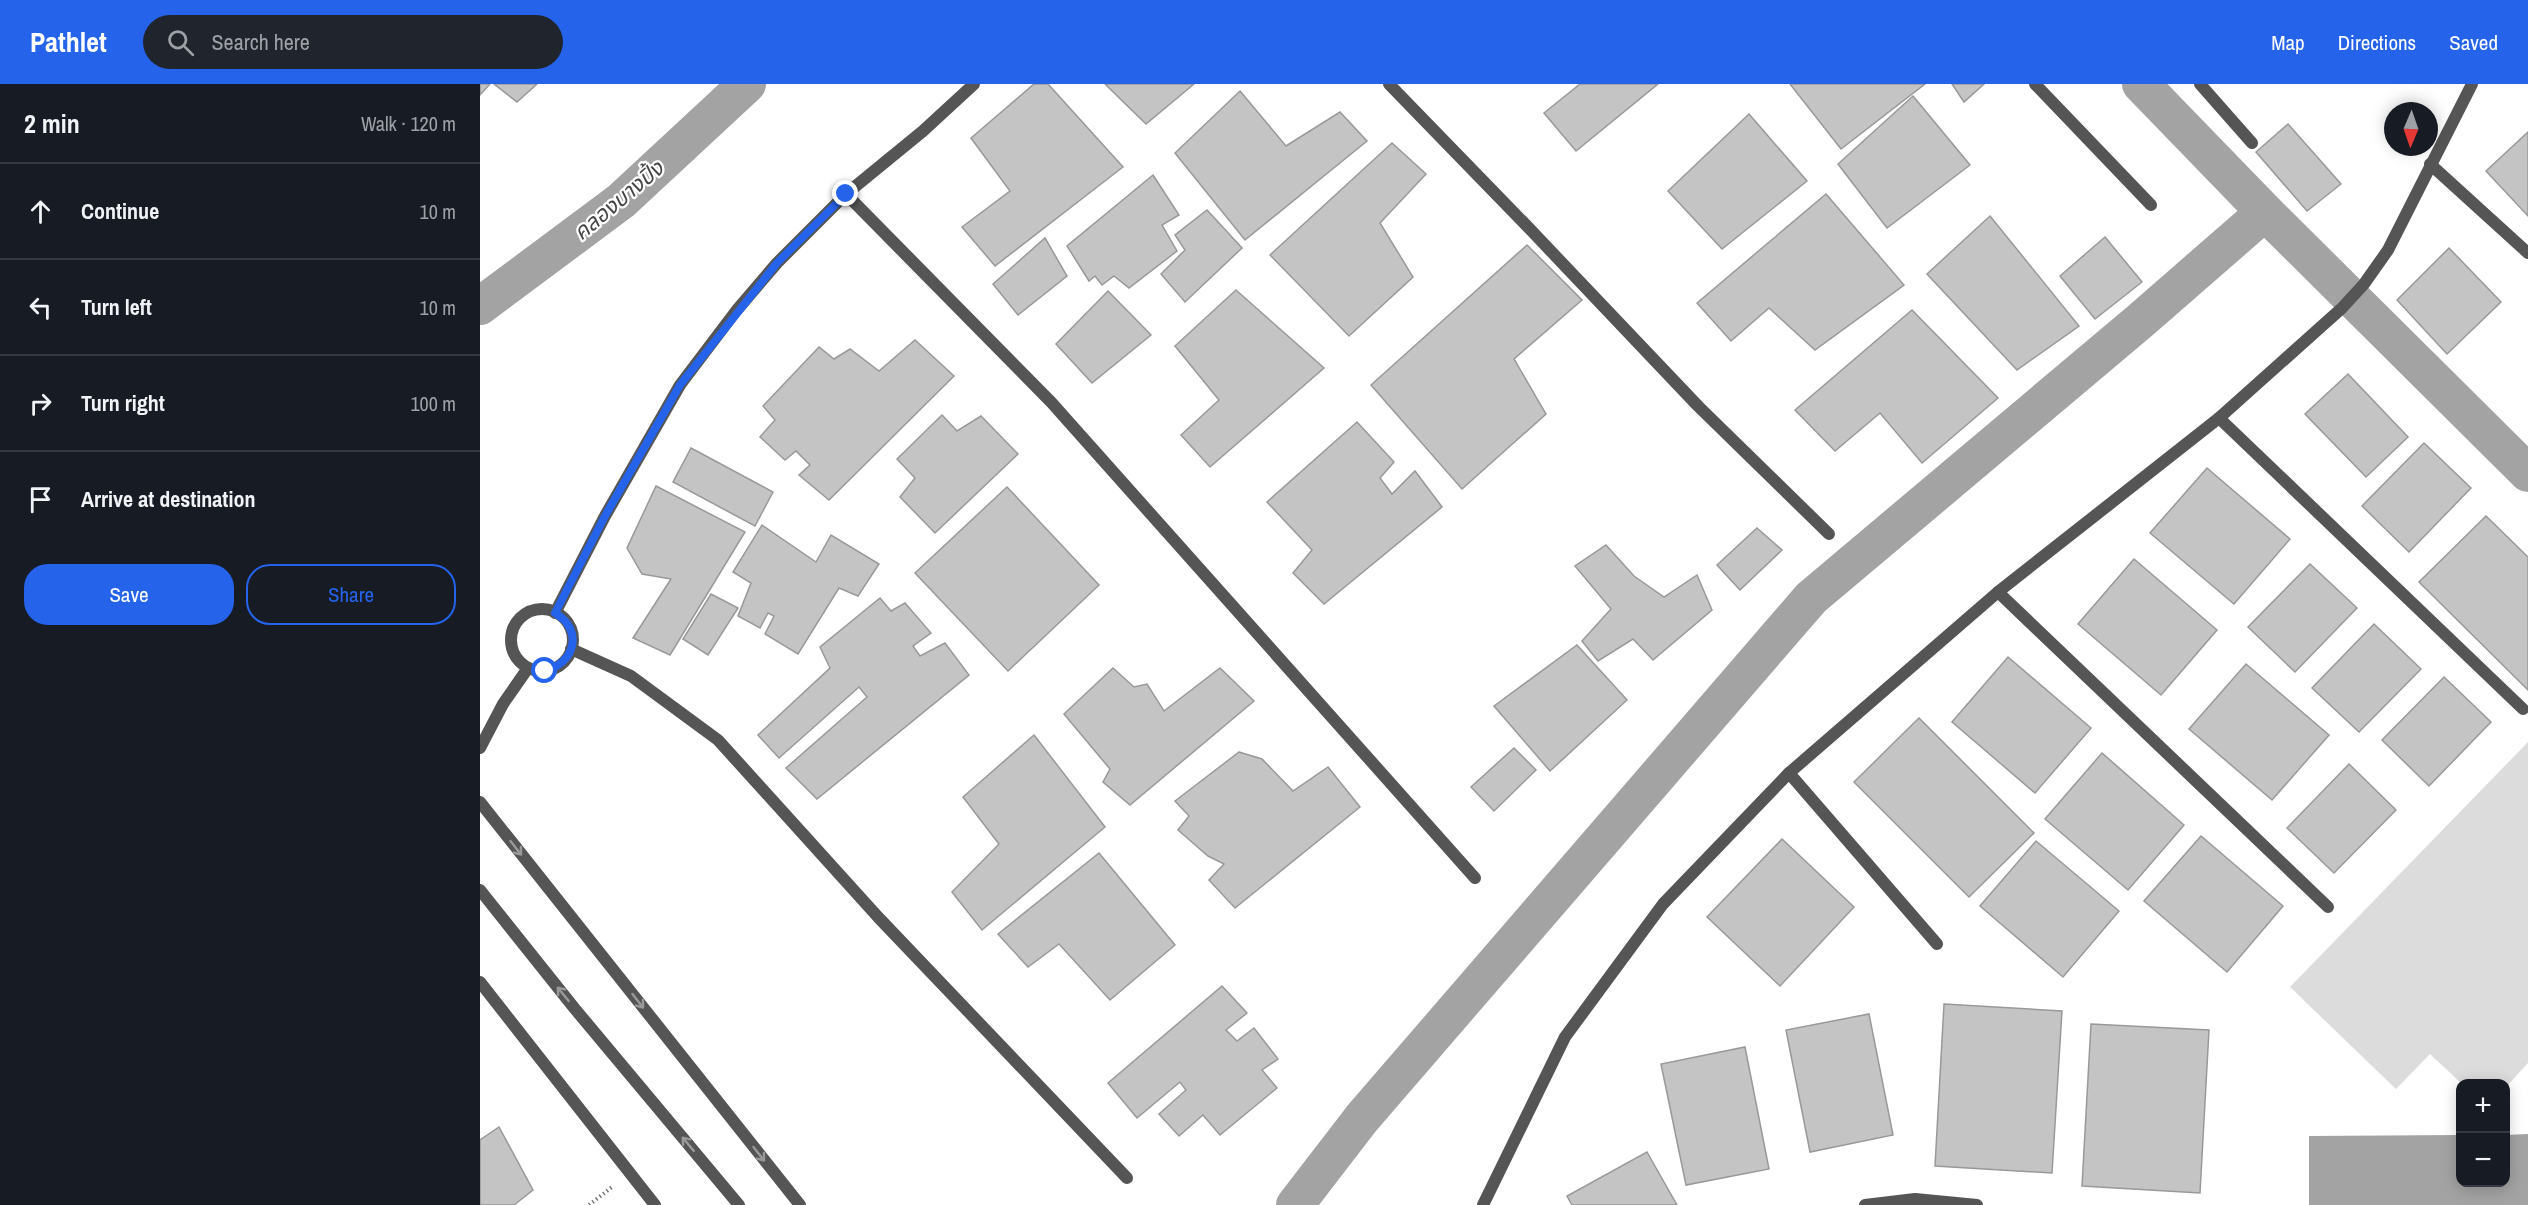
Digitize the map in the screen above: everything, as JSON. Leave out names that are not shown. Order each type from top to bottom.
[{"type":"street","points":[[555,613],[605,516],[680,385],[777,263],[846,194],[923,131],[974,84]]},
{"type":"street","points":[[1389,84],[1698,406],[1829,534]]},
{"type":"street","points":[[2035,84],[2151,205]]},
{"type":"street","points":[[2200,84],[2252,143]]},
{"type":"street","points":[[1483,1205],[1565,1037],[1663,904],[1790,773],[1998,592],[2219,418],[2323,325],[2364,284],[2388,249],[2472,84]]},
{"type":"street","points":[[2430,164],[2528,253]]},
{"type":"street","points":[[846,194],[1051,402],[1475,878]]},
{"type":"street","points":[[2219,418],[2523,709]]},
{"type":"street","points":[[1998,592],[2328,907]]},
{"type":"street","points":[[536,610],[555,613],[563,617],[572,632],[571,649],[562,664],[554,669],[545,671],[528,669],[514,655],[511,646],[513,627],[527,613],[536,610]]},
{"type":"street","points":[[571,649],[631,676],[718,740],[878,917],[1127,1178]]},
{"type":"street","points":[[480,748],[503,704],[528,669]]},
{"type":"street","points":[[1790,773],[1937,944]]},
{"type":"street","points":[[480,802],[800,1205]]},
{"type":"street","points":[[480,890],[575,1009],[739,1205]]},
{"type":"street","points":[[480,982],[656,1205]]},
{"type":"street","points":[[1865,1205],[1915,1198],[1977,1205]]},
{"type":"shaded area","points":[[2528,742],[2528,1063],[2510,1083],[2510,1079],[2457,1079],[2430,1054],[2396,1089],[2290,987]]},
{"type":"shaded area","points":[[2528,1134],[2528,1205],[2309,1205],[2309,1136],[2456,1135],[2456,1187],[2510,1187],[2510,1135]]},
{"type":"building","points":[[480,84],[490,84],[480,95]]},
{"type":"building","points":[[494,84],[537,84],[517,102]]},
{"type":"building","points":[[1034,84],[1048,84],[1123,167],[995,266],[962,227],[1010,191],[971,138]]},
{"type":"building","points":[[1105,84],[1194,84],[1146,124]]},
{"type":"building","points":[[1580,84],[1658,84],[1576,151],[1544,113]]},
{"type":"building","points":[[1790,84],[1925,84],[1841,149]]},
{"type":"building","points":[[1952,84],[1984,84],[1964,102]]},
{"type":"building","points":[[1240,91],[1286,146],[1340,112],[1367,141],[1245,240],[1175,153]]},
{"type":"building","points":[[1913,96],[1970,165],[1887,228],[1838,164]]},
{"type":"building","points":[[1749,114],[1807,181],[1722,249],[1668,191]]},
{"type":"building","points":[[2288,124],[2341,184],[2307,211],[2256,152]]},
{"type":"building","points":[[2528,132],[2528,216],[2486,171]]},
{"type":"building","points":[[1392,143],[1426,174],[1380,223],[1413,277],[1349,336],[1270,255]]},
{"type":"building","points":[[1153,175],[1179,215],[1162,225],[1177,251],[1129,288],[1114,276],[1102,285],[1095,276],[1089,281],[1067,246]]},
{"type":"building","points":[[1826,194],[1904,285],[1815,350],[1769,308],[1731,341],[1697,303]]},
{"type":"building","points":[[1207,210],[1242,248],[1185,302],[1161,274],[1185,250],[1175,235]]},
{"type":"building","points":[[1990,216],[2079,326],[2017,370],[1927,274]]},
{"type":"building","points":[[2105,237],[2142,282],[2095,319],[2060,276]]},
{"type":"building","points":[[1045,238],[1067,276],[1018,315],[993,284]]},
{"type":"building","points":[[1527,245],[1582,300],[1514,359],[1546,414],[1462,489],[1371,385]]},
{"type":"building","points":[[2449,248],[2501,302],[2447,354],[2397,300]]},
{"type":"building","points":[[1236,290],[1324,368],[1210,467],[1181,435],[1219,400],[1175,346]]},
{"type":"building","points":[[1108,291],[1151,335],[1092,383],[1056,344]]},
{"type":"building","points":[[1912,310],[1998,398],[1922,463],[1880,413],[1835,451],[1795,410]]},
{"type":"building","points":[[915,340],[954,376],[829,500],[799,475],[810,465],[796,451],[785,460],[760,437],[775,420],[763,406],[819,347],[834,359],[850,349],[879,371]]},
{"type":"building","points":[[2348,374],[2408,437],[2366,477],[2305,414]]},
{"type":"building","points":[[942,415],[957,431],[981,416],[1018,454],[935,533],[900,497],[915,478],[897,459]]},
{"type":"building","points":[[1357,422],[1394,462],[1380,478],[1392,494],[1415,471],[1442,507],[1324,604],[1293,573],[1312,550],[1267,502]]},
{"type":"building","points":[[2424,443],[2471,488],[2409,552],[2362,506]]},
{"type":"building","points":[[691,448],[773,492],[755,526],[673,482]]},
{"type":"building","points":[[2207,468],[2290,539],[2234,604],[2150,533]]},
{"type":"building","points":[[656,486],[745,532],[670,655],[633,638],[671,579],[642,574],[627,548]]},
{"type":"building","points":[[1007,487],[1099,585],[1008,671],[915,573]]},
{"type":"building","points":[[2486,516],[2528,557],[2528,690],[2419,582]]},
{"type":"building","points":[[762,525],[816,562],[831,535],[879,564],[858,596],[839,588],[798,654],[765,634],[774,616],[768,613],[760,628],[738,616],[751,583],[733,572]]},
{"type":"building","points":[[1757,528],[1782,550],[1740,590],[1717,565]]},
{"type":"building","points":[[1606,545],[1634,576],[1664,597],[1697,575],[1712,610],[1653,660],[1633,639],[1598,661],[1582,641],[1611,609],[1575,566]]},
{"type":"building","points":[[2134,559],[2217,630],[2161,695],[2078,624]]},
{"type":"building","points":[[2310,564],[2357,608],[2295,672],[2248,627]]},
{"type":"building","points":[[711,594],[738,608],[708,655],[683,639]]},
{"type":"building","points":[[880,598],[891,611],[905,603],[931,633],[913,646],[920,656],[945,643],[969,675],[817,799],[786,768],[867,697],[859,687],[779,758],[758,735],[830,668],[820,647]]},
{"type":"building","points":[[2374,624],[2421,669],[2359,732],[2312,688]]},
{"type":"building","points":[[1577,645],[1627,700],[1550,771],[1494,706]]},
{"type":"building","points":[[2008,657],[2091,728],[2035,793],[1952,722]]},
{"type":"building","points":[[2246,664],[2329,735],[2272,800],[2189,729]]},
{"type":"building","points":[[1113,668],[1134,687],[1147,684],[1164,711],[1220,668],[1254,701],[1130,805],[1103,782],[1110,769],[1064,714]]},
{"type":"building","points":[[2444,677],[2491,722],[2429,786],[2382,740]]},
{"type":"building","points":[[1919,718],[2034,833],[1969,897],[1854,782]]},
{"type":"building","points":[[1034,735],[1105,827],[982,930],[952,892],[999,844],[963,797]]},
{"type":"building","points":[[1514,748],[1536,770],[1494,811],[1471,787]]},
{"type":"building","points":[[1239,752],[1262,759],[1293,791],[1328,767],[1360,807],[1235,908],[1209,880],[1224,864],[1208,856],[1178,830],[1189,816],[1175,801]]},
{"type":"building","points":[[2102,753],[2184,825],[2128,890],[2045,819]]},
{"type":"building","points":[[2349,764],[2396,810],[2334,873],[2287,828]]},
{"type":"building","points":[[2201,836],[2283,906],[2227,972],[2144,901]]},
{"type":"building","points":[[1782,839],[1854,907],[1780,986],[1707,917]]},
{"type":"building","points":[[2036,841],[2119,911],[2063,977],[1980,906]]},
{"type":"building","points":[[1099,853],[1175,945],[1110,1000],[1059,944],[1028,967],[998,934]]},
{"type":"building","points":[[1222,986],[1247,1013],[1226,1030],[1237,1041],[1254,1028],[1278,1059],[1262,1070],[1277,1088],[1220,1135],[1203,1115],[1179,1136],[1159,1114],[1186,1090],[1180,1082],[1137,1118],[1108,1083]]},
{"type":"building","points":[[1944,1004],[2062,1011],[2052,1173],[1935,1166]]},
{"type":"building","points":[[1869,1014],[1893,1135],[1810,1152],[1786,1030]]},
{"type":"building","points":[[2091,1024],[2209,1030],[2200,1193],[2082,1186]]},
{"type":"building","points":[[1745,1047],[1769,1169],[1686,1185],[1661,1064]]},
{"type":"building","points":[[499,1127],[533,1190],[514,1205],[480,1205],[480,1140]]},
{"type":"building","points":[[1647,1152],[1677,1205],[1572,1205],[1567,1196]]},
{"type":"waterway","name":"คลองบางปิ้ง","points":[[480,306],[621,201],[747,84]]},
{"type":"waterway","points":[[2141,84],[2265,212],[2528,473]]},
{"type":"waterway","points":[[1295,1205],[1362,1118],[1811,598],[2140,321],[2265,212]]},
{"type":"route","points":[[545,671],[562,664],[568,657],[573,641],[572,632],[563,617],[555,613],[605,516],[680,385],[736,311],[777,263],[846,194]]}]
